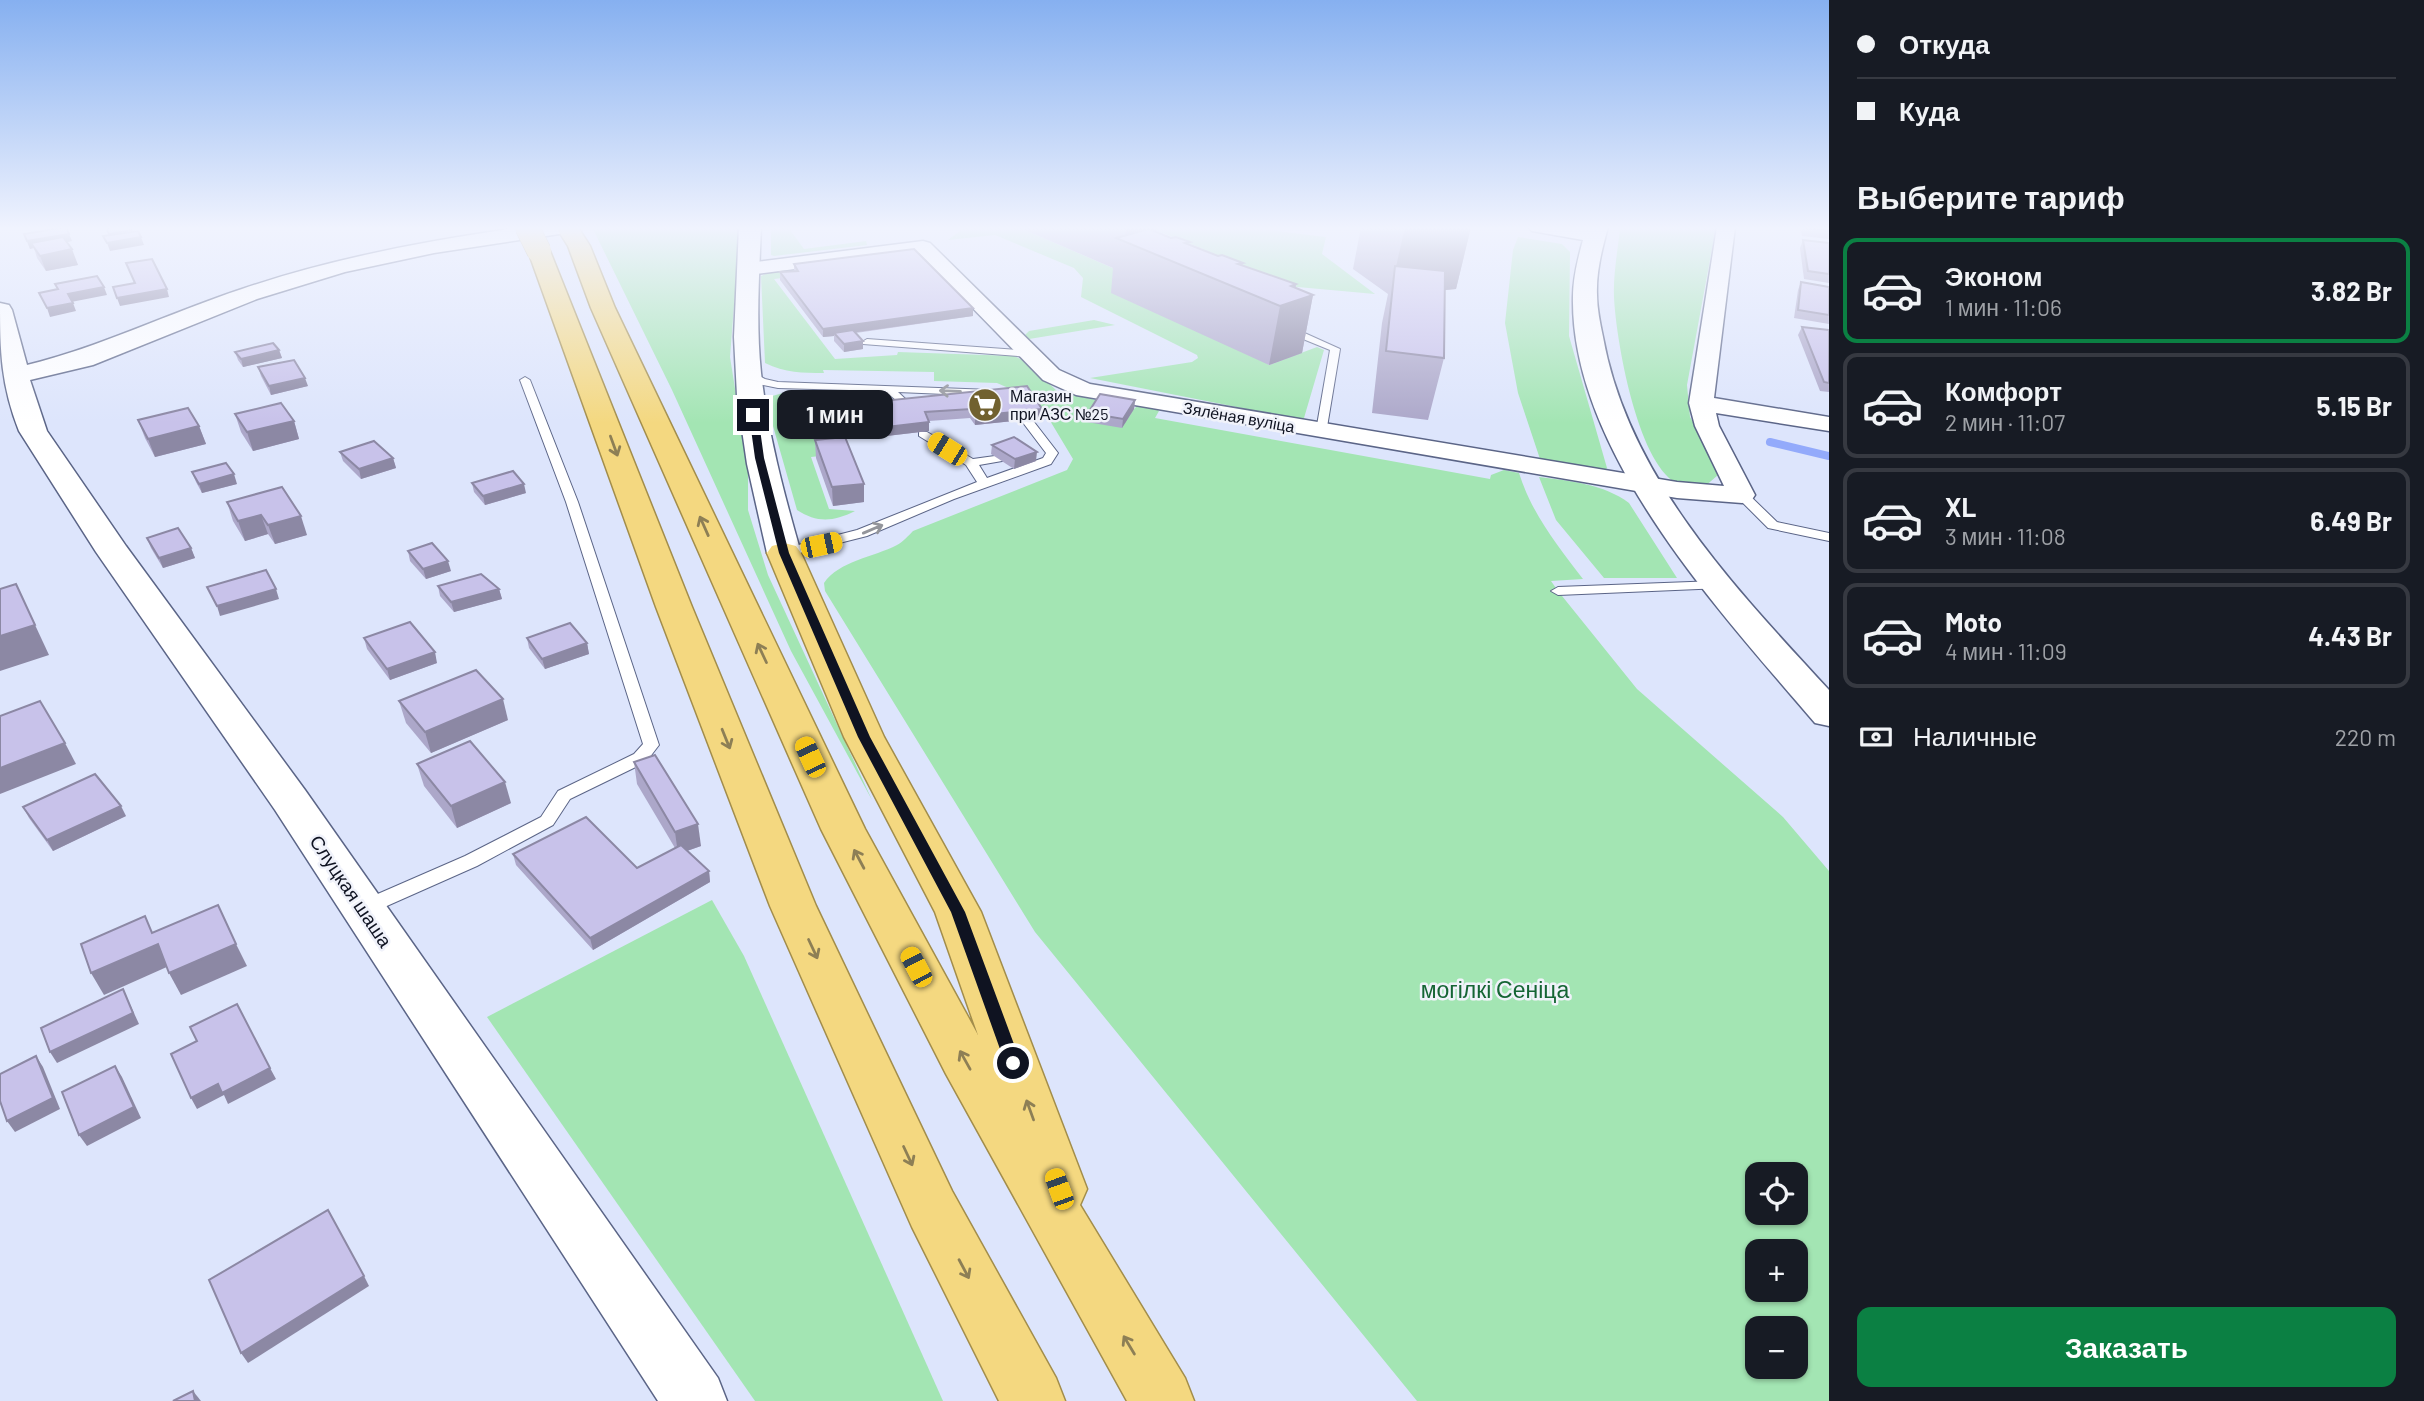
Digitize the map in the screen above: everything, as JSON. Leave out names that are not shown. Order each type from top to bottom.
[{"type":"highway","points":[[555,292],[674,607],[793,906],[932,1209],[1033,1401]]},
{"type":"highway","points":[[596,292],[666,438],[843,830],[964,1059],[1162,1401]]},
{"type":"highway","points":[[784,553],[864,737],[958,912],[1096,1290]]},
{"type":"street","points":[[8,378],[84,359],[253,292]]},
{"type":"street","points":[[748,292],[748,373],[759,458],[784,553]]},
{"type":"street","name":"Зялёная вуліца","points":[[968,292],[1051,375],[1084,390],[1676,490],[1742,495]]},
{"type":"street","points":[[1585,292],[1589,342],[1610,411],[1647,485],[1717,585],[1829,714]]},
{"type":"street","points":[[1717,292],[1701,402],[1707,426],[1742,495]]},
{"type":"street","name":"Слуцкая шаша","points":[[0,310],[8,378],[33,431],[113,552],[363,909],[695,1401]]},
{"type":"street","points":[[1701,402],[1829,424]]},
{"type":"lane","points":[[1273,323],[1335,349],[1322,431]]},
{"type":"lane","points":[[867,342],[1030,354]]},
{"type":"lane","points":[[748,373],[762,382],[778,385],[1008,394]]},
{"type":"lane","points":[[363,909],[471,861],[547,821],[564,794],[640,758],[651,745],[572,502],[525,380]]},
{"type":"lane","points":[[888,388],[909,408]]},
{"type":"lane","points":[[784,553],[862,533],[982,480],[1047,461],[1052,453],[1027,420]]},
{"type":"lane","points":[[923,434],[971,463],[982,480]]},
{"type":"lane","points":[[971,463],[1003,461],[982,480]]},
{"type":"lane","points":[[1742,495],[1773,525],[1829,537]]},
{"type":"lane","points":[[1558,591],[1717,585]]},
{"type":"green space","points":[[624,292],[735,292],[730,357],[748,470],[748,510],[768,575],[872,800],[791,651],[672,390]]},
{"type":"green space","name":"могілкі Сеніца","points":[[762,292],[784,292],[835,359],[897,355],[898,352],[1014,356],[1025,361],[1057,391],[1134,409],[1138,405],[1156,408],[1159,411],[1155,418],[1490,479],[1491,475],[1504,470],[1519,473],[1538,516],[1583,579],[1551,581],[1558,591],[1637,689],[1783,817],[1829,871],[1829,1401],[1417,1401],[1035,932],[825,591],[824,583],[838,569],[897,545],[913,531],[1067,470],[1073,459],[1049,419],[1028,392],[1013,390],[997,383],[934,381],[934,372],[823,370],[824,373],[780,369],[765,363]]},
{"type":"green space","points":[[1081,292],[1154,292],[1269,365],[1317,347],[1324,350],[1304,418],[1301,421],[1273,417],[1272,414],[1090,378],[1192,362],[1198,358],[1197,355],[1081,297]]},
{"type":"green space","points":[[1508,292],[1570,292],[1569,336],[1607,468],[1604,472],[1541,462],[1518,393],[1505,323]]},
{"type":"green space","points":[[1614,292],[1704,292],[1687,385],[1690,417],[1705,443],[1718,475],[1703,488],[1676,483],[1662,470],[1650,451],[1624,369]]},
{"type":"green space","points":[[1094,320],[1115,325],[1029,339],[1025,335],[1029,331]]},
{"type":"green space","points":[[783,393],[799,398],[800,403],[781,405],[793,436],[810,434],[846,453],[811,457],[829,509],[855,511],[825,520],[797,510],[765,398]]},
{"type":"green space","points":[[1539,477],[1598,487],[1629,503],[1677,578],[1604,578],[1556,520]]},
{"type":"green space","points":[[712,900],[744,956],[943,1401],[755,1401],[487,1017]]},
{"type":"building","points":[[76,292],[68,294],[73,303],[47,308],[39,293]]},
{"type":"building","points":[[115,292],[148,292],[117,298]]},
{"type":"building","points":[[795,292],[957,292],[973,308],[823,329]]},
{"type":"building","points":[[1247,292],[1307,292],[1313,295],[1280,306]]},
{"type":"building","points":[[1392,292],[1445,292],[1444,358],[1386,351]]},
{"type":"building","points":[[1800,292],[1829,292],[1829,315],[1798,310]]},
{"type":"building","points":[[1802,327],[1829,330],[1829,383],[1824,382]]},
{"type":"building","points":[[853,330],[863,341],[844,344],[834,333]]},
{"type":"building","points":[[273,343],[279,350],[241,359],[235,352]]},
{"type":"building","points":[[294,360],[305,378],[269,386],[258,367]]},
{"type":"building","points":[[1027,386],[1042,409],[975,416],[971,409],[925,412],[929,422],[861,430],[853,404]]},
{"type":"building","points":[[1100,394],[1135,400],[1123,419],[1088,413]]},
{"type":"building","points":[[281,403],[294,421],[247,432],[235,414]]},
{"type":"building","points":[[188,408],[199,426],[148,439],[138,420]]},
{"type":"building","points":[[845,437],[864,484],[832,487],[815,440]]},
{"type":"building","points":[[1014,437],[1037,452],[1015,459],[992,445]]},
{"type":"building","points":[[374,441],[393,458],[359,469],[340,452]]},
{"type":"building","points":[[226,463],[234,474],[199,484],[192,472]]},
{"type":"building","points":[[513,471],[524,484],[483,496],[472,483]]},
{"type":"building","points":[[282,487],[301,516],[268,525],[261,515],[238,521],[227,502]]},
{"type":"building","points":[[178,528],[191,548],[159,558],[147,538]]},
{"type":"building","points":[[432,543],[448,561],[423,569],[408,551]]},
{"type":"building","points":[[266,570],[276,589],[217,606],[207,587]]},
{"type":"building","points":[[481,574],[499,589],[451,602],[438,586]]},
{"type":"building","points":[[16,584],[35,625],[0,636],[0,589]]},
{"type":"building","points":[[410,622],[435,652],[387,669],[364,638]]},
{"type":"building","points":[[570,623],[587,643],[542,659],[527,638]]},
{"type":"building","points":[[476,670],[503,699],[425,732],[399,701]]},
{"type":"building","points":[[40,701],[65,743],[0,768],[0,716]]},
{"type":"building","points":[[470,741],[505,782],[451,806],[417,764]]},
{"type":"building","points":[[655,755],[698,824],[675,832],[634,762]]},
{"type":"building","points":[[95,774],[121,806],[47,840],[23,807]]},
{"type":"building","points":[[586,817],[637,868],[681,845],[709,871],[590,938],[513,854]]},
{"type":"building","points":[[218,905],[236,944],[169,973],[158,944],[91,973],[81,944],[145,916],[152,933]]},
{"type":"building","points":[[123,989],[133,1013],[50,1052],[41,1028]]},
{"type":"building","points":[[237,1004],[270,1068],[222,1093],[218,1084],[191,1098],[171,1054],[197,1041],[190,1027]]},
{"type":"building","points":[[36,1056],[53,1098],[7,1121],[0,1101],[0,1074]]},
{"type":"building","points":[[115,1066],[134,1107],[79,1135],[62,1092]]},
{"type":"building","points":[[328,1210],[364,1276],[241,1353],[209,1280]]},
{"type":"building","points":[[193,1391],[195,1401],[173,1401]]},
{"type":"waterway","points":[[1770,442],[1829,456]]},
{"type":"place","name":"Магазин при АЗС №25","points":[[985,405]]},
{"type":"route","points":[[753,415],[759,458],[784,553],[864,737],[958,912],[1013,1063]]}]
